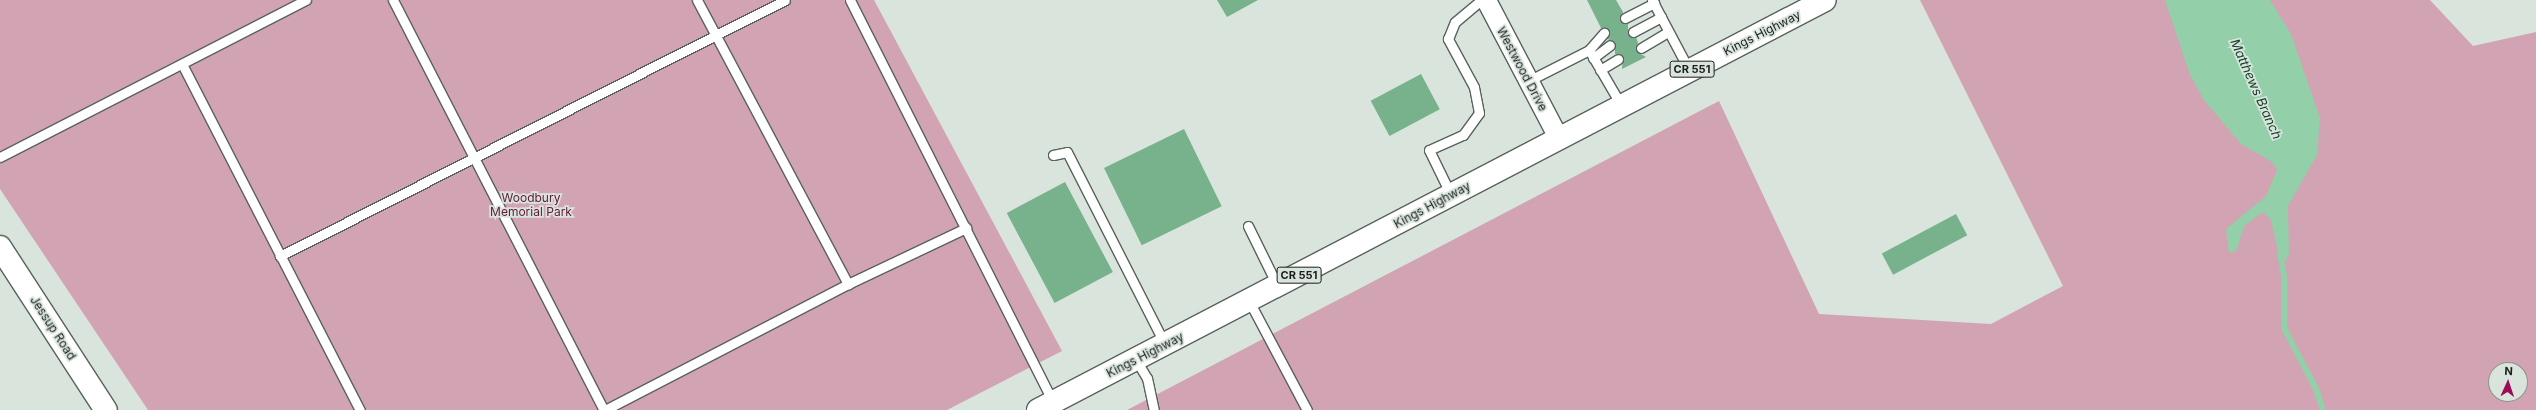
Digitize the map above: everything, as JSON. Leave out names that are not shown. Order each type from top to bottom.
[{"type":"main road","name":"Kings Highway","points":[[1045,408],[1817,2]]},
{"type":"main road","name":"Jessup Road","points":[[0,247],[106,410]]},
{"type":"street","name":"Westwood Drive","points":[[1486,0],[1558,138]]},
{"type":"lane","points":[[0,157],[306,0]]},
{"type":"lane","points":[[393,0],[604,410],[848,284],[966,228]]},
{"type":"lane","points":[[697,0],[714,36],[848,284]]},
{"type":"lane","points":[[280,256],[785,0]]},
{"type":"lane","points":[[850,0],[966,228],[1045,408]]},
{"type":"lane","points":[[1451,195],[1429,150],[1463,135],[1479,113],[1474,87],[1448,39],[1454,22],[1481,0]]},
{"type":"lane","points":[[1625,18],[1653,2],[1689,70]]},
{"type":"lane","points":[[1633,32],[1660,17]]},
{"type":"lane","points":[[1641,48],[1668,32]]},
{"type":"lane","points":[[1591,54],[1604,33]]},
{"type":"lane","points":[[1528,81],[1610,45]]},
{"type":"lane","points":[[1591,54],[1621,105]]},
{"type":"lane","points":[[1600,70],[1618,59]]},
{"type":"lane","points":[[182,64],[360,410]]},
{"type":"lane","points":[[1053,155],[1066,152],[1165,344]]},
{"type":"lane","points":[[1248,226],[1278,286]]},
{"type":"lane","points":[[1249,301],[1307,410]]},
{"type":"lane","points":[[1136,360],[1147,378],[1154,410]]},
{"type":"green space","name":"Woodbury Memorial Park","points":[[0,0],[874,0],[1062,351],[947,410],[148,410],[0,189]]},
{"type":"green space","points":[[1920,0],[2430,0],[2473,46],[2536,32],[2536,410],[1127,410],[1719,101],[1819,314],[1991,324],[2063,286]]},
{"type":"water","points":[[2165,0],[2270,0],[2291,34],[2320,118],[2317,155],[2288,206],[2289,254],[2286,260],[2279,256],[2271,220],[2263,212],[2245,225],[2236,251],[2229,253],[2226,229],[2266,196],[2277,170],[2272,162],[2241,144],[2204,100],[2190,75]]},
{"type":"building","points":[[1217,0],[1258,0],[1227,17]]},
{"type":"building","points":[[1587,0],[1616,0],[1623,12],[1620,21],[1628,23],[1628,34],[1636,37],[1638,43],[1636,51],[1646,57],[1622,69],[1623,56],[1615,54],[1615,42],[1607,39],[1610,31],[1601,28]]},
{"type":"building","points":[[1421,74],[1440,109],[1389,136],[1371,101]]},
{"type":"building","points":[[1184,129],[1222,206],[1142,245],[1104,168]]},
{"type":"building","points":[[1065,182],[1113,272],[1055,303],[1007,213]]},
{"type":"building","points":[[1956,214],[1967,235],[1893,275],[1882,253]]},
{"type":"waterway","name":"Matthews Branch","points":[[2280,251],[2285,280],[2285,329],[2317,390],[2323,410]]}]
